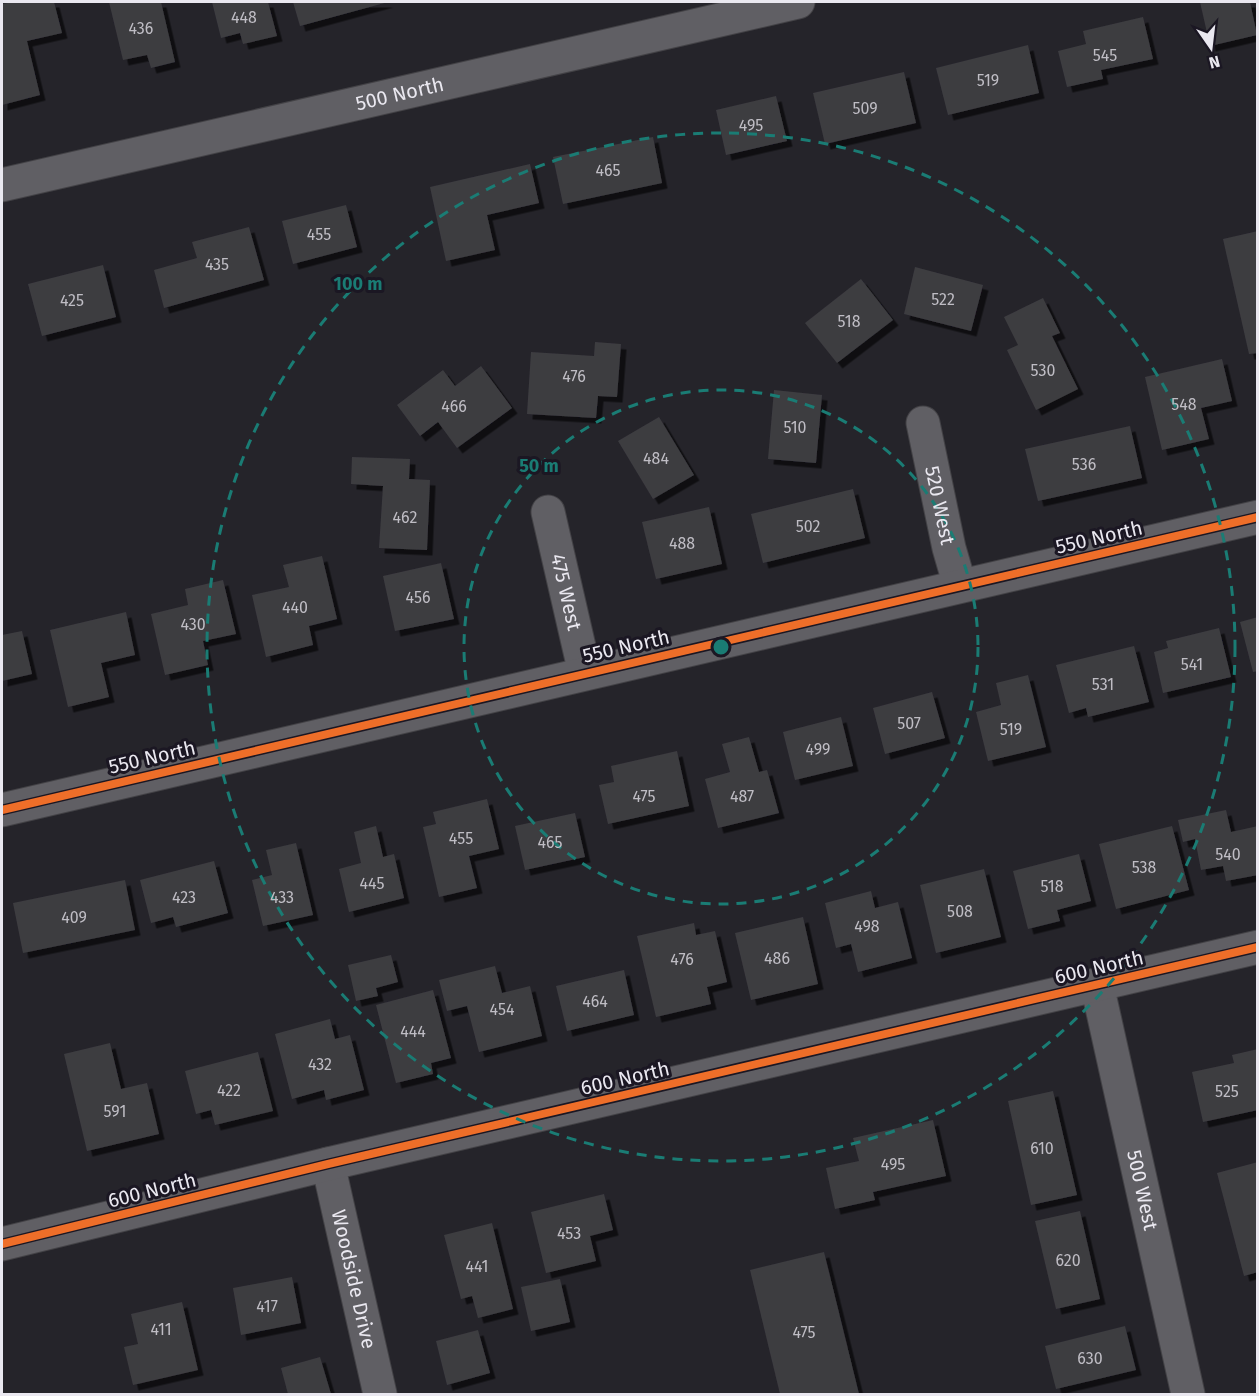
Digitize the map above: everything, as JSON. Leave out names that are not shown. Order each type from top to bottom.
[{"type":"street","name":"500 North","points":[[2,185],[798,2]]},
{"type":"street","name":"520 West","points":[[923,423],[949,548],[960,586]]},
{"type":"street","name":"475 West","points":[[548,512],[585,673]]},
{"type":"street","name":"550 North","points":[[2,810],[1257,517]]},
{"type":"street","name":"600 North","points":[[2,1244],[328,1164],[1257,947]]},
{"type":"street","name":"500 West","points":[[1097,985],[1188,1395]]},
{"type":"street","name":"Woodside Drive","points":[[328,1164],[380,1395]]},
{"type":"building","points":[[54,2],[62,33],[27,41],[40,95],[2,105],[2,4]]},
{"type":"building","points":[[109,2],[161,2],[175,62],[151,68],[147,55],[123,60]]},
{"type":"building","points":[[212,2],[268,2],[277,36],[243,44],[240,33],[221,38]]},
{"type":"building","points":[[293,2],[388,2],[300,26]]},
{"type":"building","points":[[1200,2],[1250,2],[1257,35],[1210,46]]},
{"type":"building","points":[[1143,17],[1153,59],[1101,70],[1103,79],[1067,87],[1058,51],[1086,44],[1083,31]]},
{"type":"building","points":[[1028,45],[1039,93],[948,115],[936,68]]},
{"type":"building","points":[[904,72],[916,123],[825,144],[813,93]]},
{"type":"building","points":[[776,96],[787,141],[726,155],[716,110]]},
{"type":"building","points":[[653,137],[662,183],[563,204],[553,157]]},
{"type":"building","points":[[530,164],[539,203],[487,215],[495,250],[446,261],[430,187]]},
{"type":"building","points":[[346,205],[357,247],[293,264],[282,221]]},
{"type":"building","points":[[249,227],[264,280],[164,308],[154,270],[197,258],[192,242]]},
{"type":"building","points":[[1258,231],[1258,353],[1249,354],[1223,239]]},
{"type":"building","points":[[103,265],[116,317],[42,336],[28,284]]},
{"type":"building","points":[[915,267],[983,285],[971,331],[904,314]]},
{"type":"building","points":[[861,279],[893,320],[837,363],[805,323]]},
{"type":"building","points":[[1043,298],[1060,333],[1052,336],[1078,389],[1036,410],[1007,350],[1018,345],[1004,317]]},
{"type":"building","points":[[595,342],[621,344],[617,397],[598,396],[596,418],[527,414],[531,352],[594,356]]},
{"type":"building","points":[[1222,359],[1232,401],[1201,408],[1209,439],[1162,450],[1145,377]]},
{"type":"building","points":[[481,366],[512,408],[457,448],[438,422],[420,436],[397,405],[443,370],[455,386]]},
{"type":"building","points":[[774,390],[822,395],[816,463],[768,459]]},
{"type":"building","points":[[659,417],[694,475],[653,499],[618,441]]},
{"type":"building","points":[[1130,426],[1142,478],[1038,501],[1025,449]]},
{"type":"building","points":[[352,457],[410,459],[409,479],[430,480],[427,550],[379,548],[383,486],[351,484]]},
{"type":"building","points":[[853,489],[865,538],[763,563],[751,514]]},
{"type":"building","points":[[709,507],[722,564],[656,579],[642,522]]},
{"type":"building","points":[[322,556],[337,619],[309,626],[313,645],[266,657],[252,595],[289,587],[283,565]]},
{"type":"building","points":[[441,563],[454,619],[395,631],[383,576]]},
{"type":"building","points":[[223,580],[236,634],[203,641],[208,665],[165,675],[151,614],[188,605],[185,589]]},
{"type":"building","points":[[126,612],[135,655],[101,663],[109,697],[68,707],[50,630]]},
{"type":"building","points":[[1258,617],[1258,671],[1253,672],[1240,622]]},
{"type":"building","points":[[1219,628],[1231,677],[1163,693],[1154,652],[1168,648],[1166,641]]},
{"type":"building","points":[[22,631],[32,674],[2,681],[2,635]]},
{"type":"building","points":[[1134,646],[1149,702],[1088,717],[1086,708],[1069,713],[1056,665]]},
{"type":"building","points":[[1028,675],[1046,747],[988,761],[976,712],[1001,705],[996,683]]},
{"type":"building","points":[[932,692],[945,738],[885,754],[873,708]]},
{"type":"building","points":[[841,717],[853,766],[795,780],[783,732]]},
{"type":"building","points":[[749,737],[759,772],[767,770],[779,813],[718,828],[705,779],[730,772],[722,744]]},
{"type":"building","points":[[677,751],[689,806],[608,824],[599,785],[614,782],[611,766]]},
{"type":"building","points":[[487,799],[499,849],[469,856],[477,888],[439,897],[423,827],[436,824],[433,812]]},
{"type":"building","points":[[1226,810],[1231,832],[1258,826],[1258,875],[1226,881],[1223,866],[1201,870],[1195,839],[1183,842],[1178,820]]},
{"type":"building","points":[[575,813],[585,857],[525,870],[515,826]]},
{"type":"building","points":[[376,826],[383,857],[394,854],[404,898],[349,912],[339,869],[361,863],[354,832]]},
{"type":"building","points":[[1172,826],[1189,890],[1116,909],[1099,844]]},
{"type":"building","points":[[296,843],[313,915],[263,926],[252,880],[272,875],[266,850]]},
{"type":"building","points":[[1079,854],[1091,901],[1057,910],[1060,921],[1028,929],[1013,871]]},
{"type":"building","points":[[214,861],[228,913],[176,927],[173,917],[151,923],[140,880]]},
{"type":"building","points":[[984,869],[1001,937],[936,953],[920,885]]},
{"type":"building","points":[[125,880],[135,930],[23,953],[13,903]]},
{"type":"building","points":[[871,891],[875,908],[898,902],[912,958],[858,972],[851,944],[836,948],[825,903]]},
{"type":"building","points":[[803,917],[818,984],[751,1000],[735,933]]},
{"type":"building","points":[[694,923],[696,935],[715,931],[727,982],[707,987],[711,1004],[656,1017],[637,936]]},
{"type":"building","points":[[391,955],[398,982],[376,988],[378,996],[356,1001],[348,965]]},
{"type":"building","points":[[495,966],[502,993],[530,986],[542,1036],[479,1052],[467,1006],[447,1011],[439,980]]},
{"type":"building","points":[[624,970],[634,1015],[567,1031],[556,986]]},
{"type":"building","points":[[433,990],[451,1058],[431,1063],[433,1074],[396,1083],[376,1005]]},
{"type":"building","points":[[330,1019],[335,1039],[350,1035],[364,1090],[326,1100],[324,1090],[292,1099],[275,1034]]},
{"type":"building","points":[[110,1043],[121,1089],[147,1083],[159,1134],[87,1151],[64,1054]]},
{"type":"building","points":[[1258,1049],[1258,1110],[1203,1122],[1192,1072],[1234,1063],[1232,1055]]},
{"type":"building","points":[[258,1052],[273,1111],[215,1125],[211,1110],[196,1114],[185,1071]]},
{"type":"building","points":[[1053,1091],[1077,1195],[1031,1205],[1008,1101]]},
{"type":"building","points":[[933,1120],[946,1176],[873,1192],[875,1200],[835,1209],[826,1168],[859,1161],[853,1138]]},
{"type":"building","points":[[1258,1162],[1258,1272],[1244,1276],[1217,1173]]},
{"type":"building","points":[[604,1194],[613,1230],[590,1236],[596,1261],[546,1273],[531,1212]]},
{"type":"building","points":[[1080,1211],[1100,1299],[1056,1309],[1035,1221]]},
{"type":"building","points":[[492,1223],[513,1309],[478,1318],[472,1296],[461,1299],[444,1235]]},
{"type":"building","points":[[824,1252],[859,1394],[780,1394],[750,1270]]},
{"type":"building","points":[[292,1277],[301,1323],[241,1335],[233,1288]]},
{"type":"building","points":[[560,1279],[570,1322],[531,1331],[521,1287]]},
{"type":"building","points":[[182,1302],[198,1370],[133,1385],[124,1347],[138,1344],[131,1314]]},
{"type":"building","points":[[1125,1326],[1136,1370],[1056,1389],[1045,1346]]},
{"type":"building","points":[[478,1330],[490,1373],[447,1385],[436,1341]]},
{"type":"building","points":[[320,1357],[331,1394],[288,1394],[281,1368]]},
{"type":"cycle path","points":[[2,810],[1258,517]]},
{"type":"cycle path","points":[[2,1244],[328,1164],[1258,947]]}]
